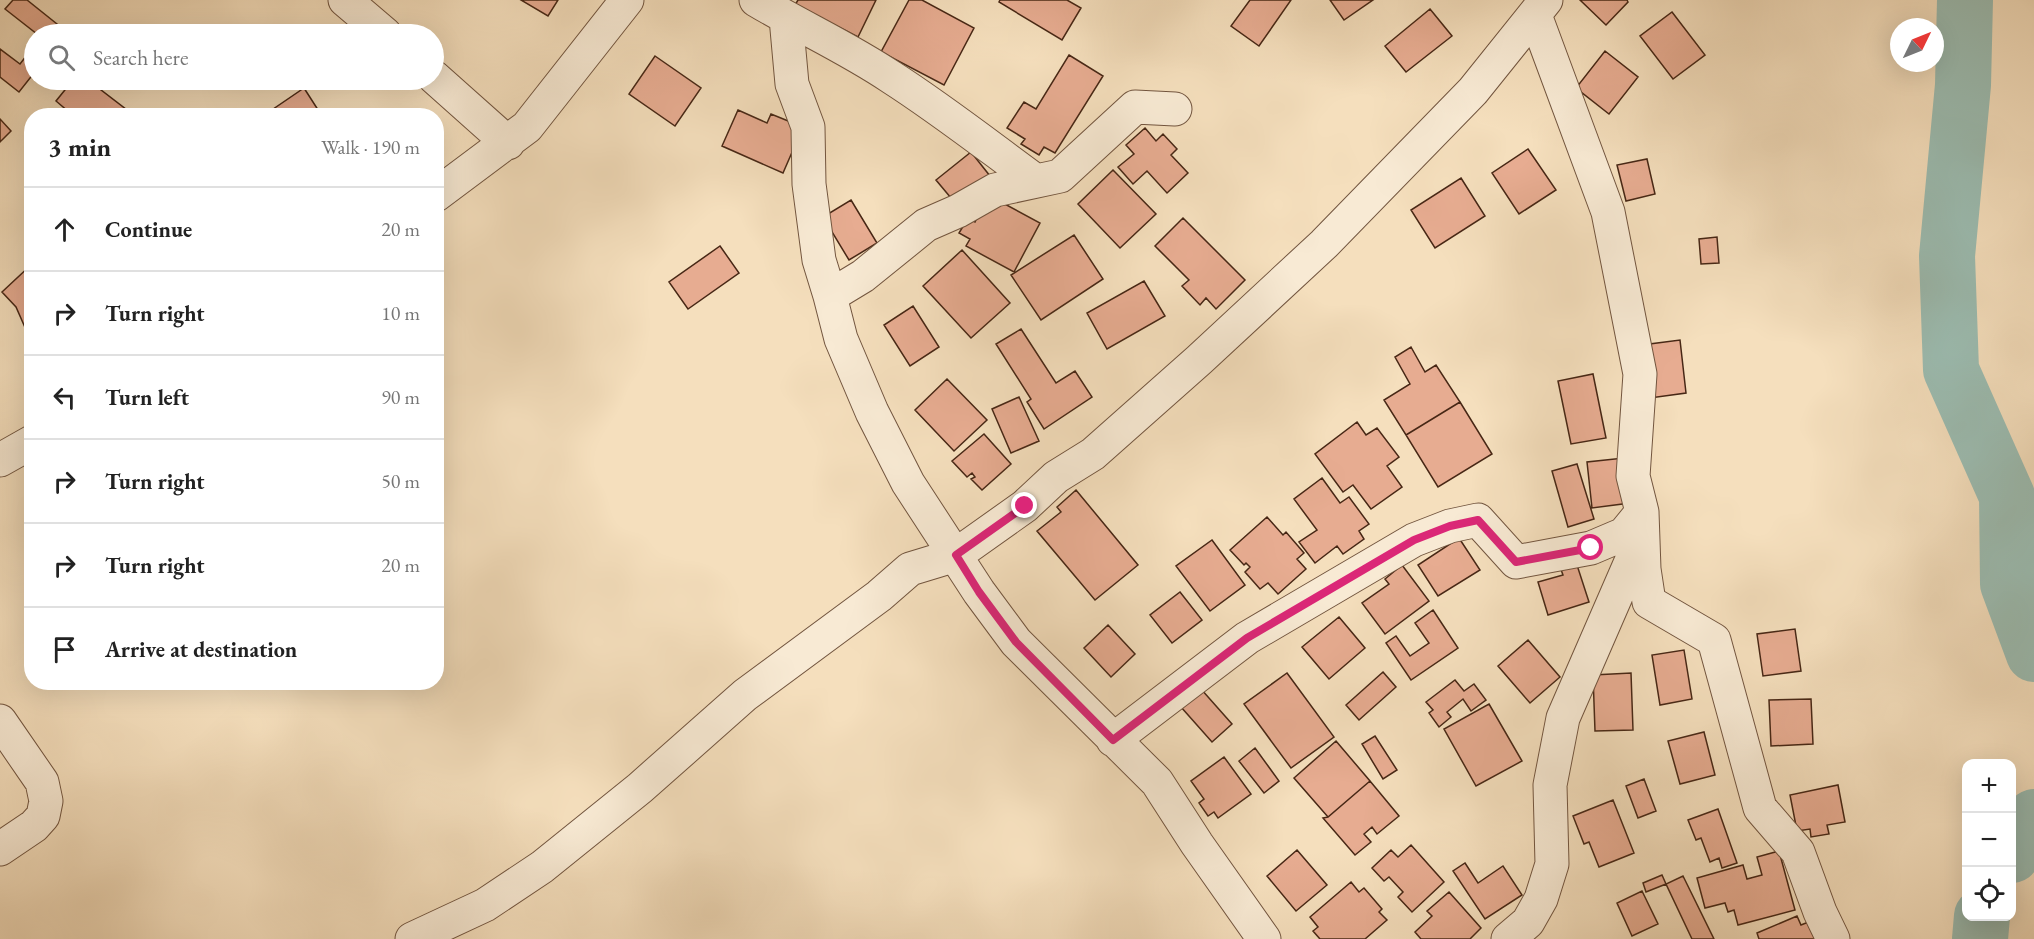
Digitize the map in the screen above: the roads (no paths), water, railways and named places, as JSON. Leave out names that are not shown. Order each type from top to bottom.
[{"type":"street","points":[[345,0],[373,24]]},
{"type":"street","points":[[444,189],[527,127],[627,0]]},
{"type":"street","points":[[756,0],[891,76],[1036,181]]},
{"type":"street","points":[[1541,8],[1608,212],[1640,374],[1633,476],[1642,512],[1648,602],[1714,640],[1760,808],[1798,852],[1820,912],[1833,939]]},
{"type":"street","points":[[412,939],[485,905],[542,867],[640,788],[745,695],[879,596],[910,569],[956,555],[1025,506],[1056,477],[1093,454],[1324,244],[1473,91],[1541,8]]},
{"type":"street","points":[[786,18],[792,84],[808,127],[809,184],[819,260],[841,339],[872,412],[908,483],[979,592],[1016,642],[1157,783],[1264,939]]},
{"type":"street","points":[[444,86],[508,143]]},
{"type":"street","points":[[830,296],[863,276],[926,225],[958,211],[995,190],[1060,176],[1135,107],[1175,109]]},
{"type":"street","points":[[0,460],[24,446]]},
{"type":"street","points":[[1113,740],[1247,638],[1414,540],[1450,526],[1478,520],[1516,562],[1591,548],[1624,534],[1642,512]]},
{"type":"street","points":[[1511,938],[1528,922],[1541,899],[1552,864],[1550,785],[1563,718],[1633,557],[1642,512]]},
{"type":"street","points":[[0,721],[42,782],[46,801],[42,816],[34,826],[0,849]]},
{"type":"waterway","points":[[1965,0],[1963,85],[1947,256],[1951,370],[2007,496],[2008,584],[2034,654]]},
{"type":"waterway","points":[[2016,848],[2034,817]]},
{"type":"waterway","points":[[1980,939],[1982,921]]}]
